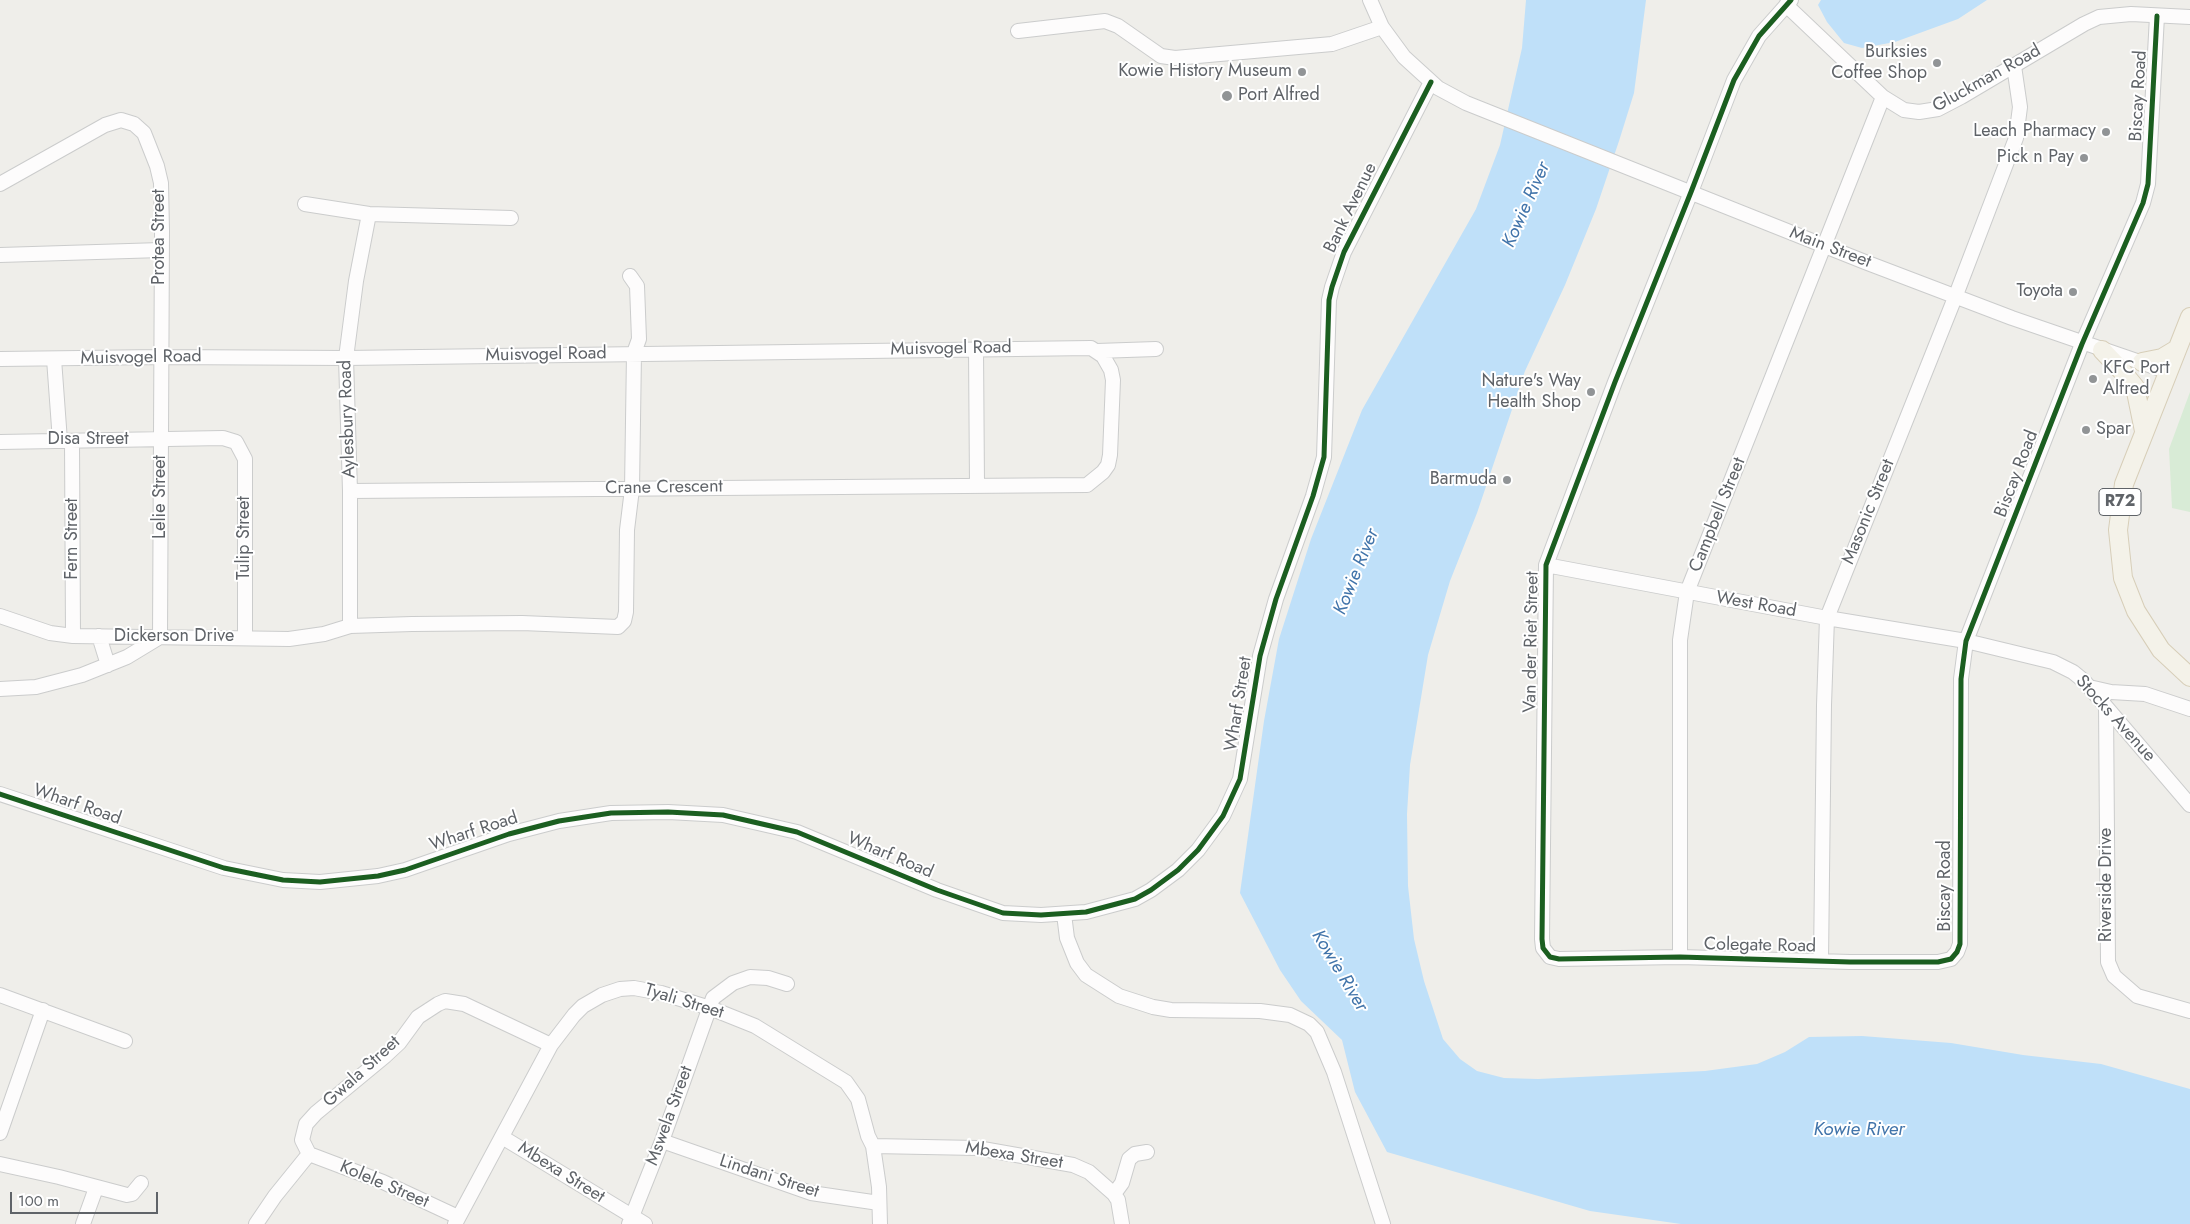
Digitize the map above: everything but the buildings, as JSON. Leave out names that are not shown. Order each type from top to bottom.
[{"type":"main road","name":"R72","points":[[2190,317],[2144,431],[2121,498],[2118,530],[2120,561],[2129,596],[2143,624],[2168,659],[2190,678]]},
{"type":"main road","points":[[2142,362],[2162,358],[2177,349]]},
{"type":"main road","points":[[2102,350],[2122,370],[2135,387],[2144,431]]},
{"type":"street","name":"Main Street","points":[[1370,0],[1382,27],[1404,57],[1431,82],[1460,100],[1825,246],[2082,344],[2169,372]]},
{"type":"street","name":"Gluckman Road","points":[[1788,3],[1883,97],[1904,110],[1926,112],[1938,109],[2084,24],[2099,18],[2119,14],[2190,17]]},
{"type":"street","name":"Van der Riet Street","points":[[1559,959],[1550,957],[1546,953],[1542,939],[1546,565],[1739,68],[1759,36],[1788,3]]},
{"type":"street","name":"Biscay Road","points":[[1957,952],[1960,944],[1961,679],[1966,641],[2082,344],[2143,203],[2155,82],[2157,16]]},
{"type":"street","points":[[1018,31],[1105,21],[1118,26],[1162,56],[1175,58],[1332,44],[1382,27]]},
{"type":"street","name":"Masonic Street","points":[[1821,961],[1827,618],[1956,295],[2016,138],[2020,107],[2014,66]]},
{"type":"street","points":[[1995,77],[2017,84]]},
{"type":"street","name":"Bank Avenue","points":[[1319,475],[1324,457],[1329,300],[1333,282],[1344,252],[1431,82]]},
{"type":"street","name":"Campbell Street","points":[[1680,957],[1680,640],[1687,592],[1883,97]]},
{"type":"street","name":"Protea Street","points":[[0,184],[112,122],[121,120],[134,124],[144,133],[157,166],[161,183],[160,357]]},
{"type":"street","points":[[304,204],[369,214],[511,218]]},
{"type":"street","name":"Aylesbury Road","points":[[350,626],[350,492],[346,358],[356,280],[369,214]]},
{"type":"street","points":[[0,255],[161,250]]},
{"type":"street","points":[[630,276],[638,286],[639,299],[639,339],[634,353],[632,489]]},
{"type":"street","points":[[976,349],[977,485]]},
{"type":"street","name":"Muisvogel Road","points":[[0,359],[160,357],[346,358],[976,349],[1156,349]]},
{"type":"street","name":"Crane Crescent","points":[[350,492],[1087,485],[1103,472],[1108,465],[1114,390],[1111,370],[1094,349]]},
{"type":"street","name":"Lelie Street","points":[[160,357],[160,637]]},
{"type":"street","name":"Fern Street","points":[[54,359],[66,441],[73,636]]},
{"type":"street","name":"Disa Street","points":[[0,442],[223,438],[236,442]]},
{"type":"street","name":"Tulip Street","points":[[236,442],[245,459],[245,637]]},
{"type":"street","name":"Wharf Street","points":[[1234,796],[1240,779],[1255,678],[1265,638],[1276,599],[1319,475]]},
{"type":"street","name":"Dickerson Drive","points":[[0,616],[41,631],[73,636],[289,639],[309,637],[350,626],[412,624],[508,623],[613,628],[621,624],[626,612],[627,530],[632,489]]},
{"type":"street","name":"West Road","points":[[1546,565],[1827,618],[1966,641]]},
{"type":"street","points":[[99,636],[108,665]]},
{"type":"street","points":[[0,689],[36,688],[82,675],[138,651],[160,637]]},
{"type":"street","name":"Stocks Avenue","points":[[1966,641],[2053,662],[2073,672],[2089,687],[2190,805]]},
{"type":"street","points":[[2089,687],[2111,692],[2145,694],[2190,709]]},
{"type":"street","name":"Riverside Drive","points":[[2106,707],[2108,962],[2110,969],[2121,984],[2137,996],[2190,1010]]},
{"type":"street","name":"Wharf Road","points":[[0,794],[242,873],[284,880],[320,882],[362,879],[395,873],[509,834],[587,816],[650,812],[723,815],[797,832],[937,890],[989,909],[1018,915],[1086,912],[1120,904],[1151,890],[1178,870],[1198,850],[1223,816],[1234,796]]},
{"type":"street","points":[[1064,914],[1067,938],[1077,963],[1086,975],[1119,996],[1153,1007],[1171,1010],[1260,1011],[1290,1015],[1309,1024],[1318,1032],[1334,1072],[1383,1224]]},
{"type":"street","name":"Colegate Road","points":[[1559,959],[1680,957],[1938,962],[1951,959],[1957,952]]},
{"type":"street","name":"Mswela Street","points":[[630,1220],[662,1141],[713,998],[719,992],[742,979],[759,977],[787,984]]},
{"type":"street","name":"Tyali Street","points":[[457,1221],[551,1045],[583,1006],[602,995],[620,989],[634,988],[648,990],[710,1008],[766,1032],[846,1082],[858,1099],[868,1136],[873,1146],[879,1187],[880,1224]]},
{"type":"street","points":[[0,994],[125,1041]]},
{"type":"street","name":"Gwala Street","points":[[309,1154],[302,1140],[306,1124],[316,1113],[399,1043],[418,1017],[438,1004],[445,1001],[464,1004],[551,1045]]},
{"type":"street","points":[[0,1133],[43,1010]]},
{"type":"street","name":"Mbexa Street","points":[[502,1137],[630,1220],[645,1224]]},
{"type":"street","name":"Lindani Street","points":[[662,1141],[800,1190],[833,1197],[879,1203]]},
{"type":"street","name":"Mbexa Street","points":[[873,1146],[977,1148],[1073,1165],[1089,1172],[1114,1194]]},
{"type":"street","points":[[1122,1224],[1118,1200],[1114,1194],[1122,1183],[1129,1159],[1135,1154],[1147,1152]]},
{"type":"street","points":[[256,1224],[275,1196],[309,1154]]},
{"type":"street","name":"Kolele Street","points":[[309,1154],[383,1182],[457,1221]]},
{"type":"street","points":[[0,1164],[60,1177],[127,1195],[132,1194],[141,1183]]},
{"type":"street","points":[[83,1224],[96,1188]]},
{"type":"green space","points":[[2190,392],[2190,512],[2172,508],[2169,449]]},
{"type":"water","name":"Kowie River","points":[[1526,0],[1646,0],[1634,93],[1619,141],[1596,209],[1565,285],[1525,371],[1477,513],[1450,581],[1428,655],[1410,765],[1407,814],[1408,886],[1414,939],[1424,981],[1443,1039],[1460,1059],[1477,1071],[1504,1078],[1538,1079],[1705,1071],[1757,1064],[1785,1052],[1809,1037],[1862,1036],[1951,1043],[2023,1055],[2101,1064],[2190,1089],[2190,1224],[1681,1224],[1590,1211],[1387,1152],[1355,1092],[1342,1040],[1301,1001],[1280,970],[1240,893],[1264,721],[1279,639],[1311,539],[1362,410],[1476,209],[1500,145],[1522,48]]},
{"type":"water","points":[[1821,0],[1987,0],[1958,19],[1895,42],[1862,48],[1844,43],[1827,22],[1818,5]]},
{"type":"cycle path","points":[[1791,0],[1759,36],[1734,80],[1615,382],[1546,565],[1542,939],[1543,948],[1550,957],[1559,959],[1680,957],[1850,962],[1938,962],[1951,959],[1957,952],[1960,944],[1961,679],[1966,641],[2082,344],[2143,203],[2148,184],[2157,16]]},
{"type":"cycle path","points":[[0,794],[224,868],[283,880],[320,882],[378,876],[405,870],[509,834],[559,821],[611,813],[668,812],[723,815],[797,832],[937,890],[1003,913],[1041,915],[1086,912],[1135,899],[1178,870],[1198,850],[1223,816],[1240,779],[1260,656],[1276,599],[1313,496],[1324,457],[1329,300],[1332,287],[1344,252],[1431,82]]},
{"type":"place","name":"Burksies Coffee Shop","points":[[1937,63]]},
{"type":"place","name":"Kowie History Museum","points":[[1302,72]]},
{"type":"place","name":"Port Alfred","points":[[1227,96]]},
{"type":"place","name":"Leach Pharmacy","points":[[2106,132]]},
{"type":"place","name":"Pick n Pay","points":[[2084,158]]},
{"type":"place","name":"Toyota","points":[[2073,292]]},
{"type":"place","name":"KFC Port Alfred","points":[[2093,379]]},
{"type":"place","name":"Nature's Way Health Shop","points":[[1591,392]]},
{"type":"place","name":"Spar","points":[[2086,430]]},
{"type":"place","name":"Barmuda","points":[[1507,480]]}]
